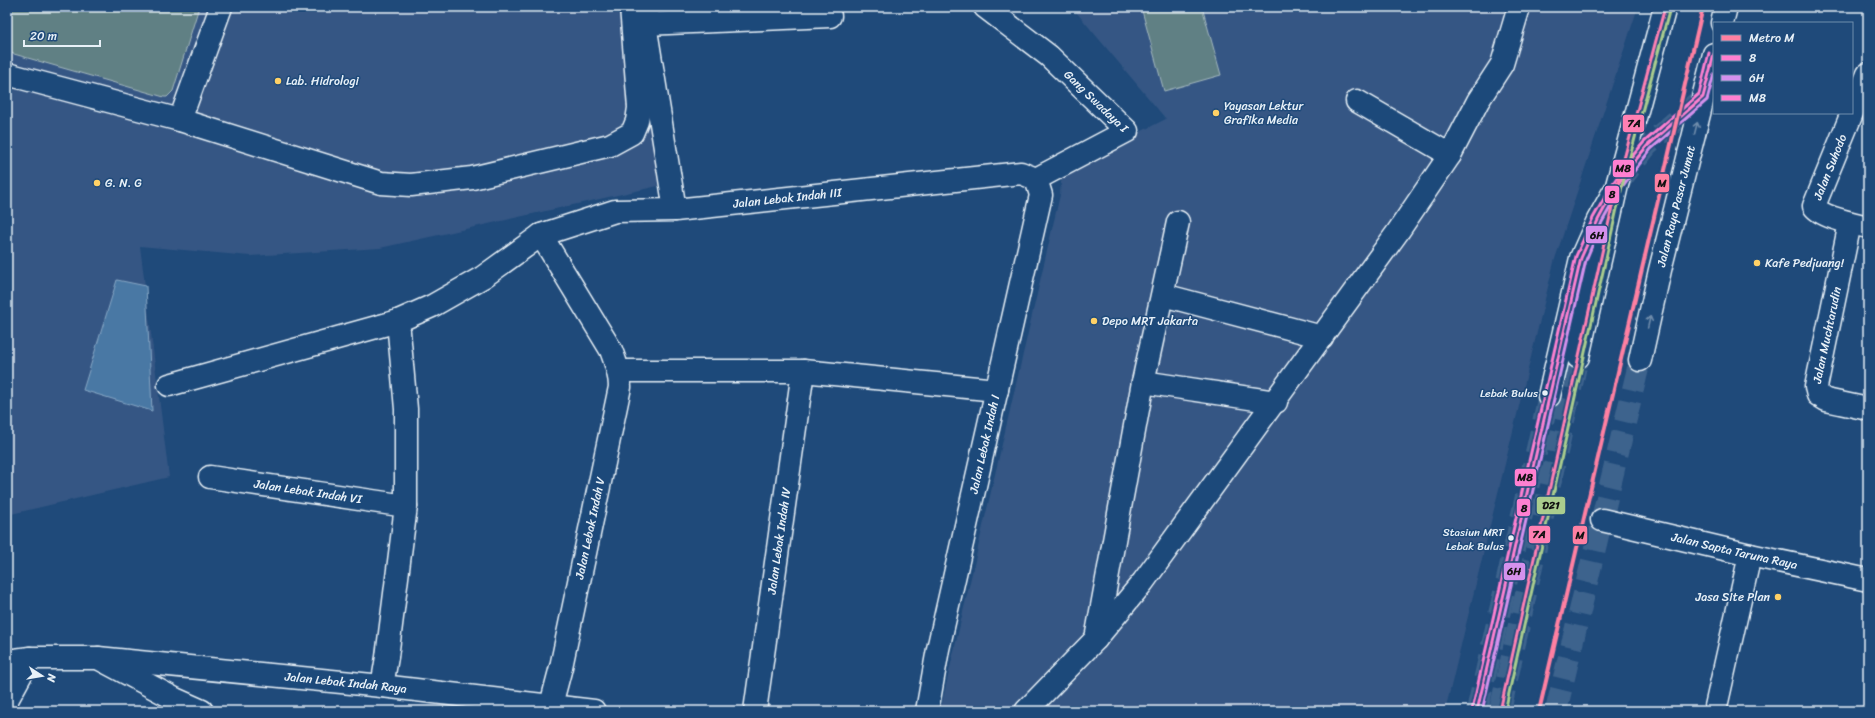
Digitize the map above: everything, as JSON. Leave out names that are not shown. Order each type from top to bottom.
[{"type":"main road","points":[[180,120],[221,7]]},
{"type":"main road","points":[[7,74],[180,120],[381,183],[411,185],[472,178],[610,145],[632,133],[638,121],[638,85],[631,7]]},
{"type":"main road","name":"Gang Swadaya I","points":[[985,7],[1050,56],[1127,131],[1036,179]]},
{"type":"main road","points":[[1026,711],[1095,640],[1143,582],[1276,402],[1397,233],[1450,155],[1478,101],[1502,64],[1519,7]]},
{"type":"main road","points":[[1578,357],[1617,184],[1665,7]]},
{"type":"main road","points":[[1722,22],[1726,7]]},
{"type":"main road","points":[[675,210],[647,16],[830,16]]},
{"type":"main road","name":"Jalan Raya Pasar Jumat","points":[[1640,360],[1662,262],[1713,58]]},
{"type":"main road","name":"Jalan Suhodo","points":[[1853,111],[1868,74]]},
{"type":"main road","points":[[1356,101],[1450,155]]},
{"type":"main road","name":"Jalan Suhodo","points":[[1852,114],[1814,206],[1820,212],[1859,225]]},
{"type":"main road","name":"Jalan Lebak Indah III","points":[[169,385],[398,321],[432,306],[483,277],[541,234],[615,211],[675,210],[1021,173],[1036,179]]},
{"type":"main road","name":"Jalan Lebak Indah I","points":[[927,711],[938,649],[1041,195],[1036,179]]},
{"type":"main road","points":[[1549,396],[1581,258],[1598,220],[1617,184]]},
{"type":"main road","points":[[1095,640],[1143,382],[1178,222]]},
{"type":"main road","name":"Jalan Muchtarudin","points":[[1859,225],[1816,387],[1818,395],[1826,400],[1868,409]]},
{"type":"main road","name":"Jalan Lebak Indah V","points":[[541,234],[611,350],[619,371],[620,387],[561,667],[551,706]]},
{"type":"main road","points":[[1163,295],[1322,338]]},
{"type":"main road","points":[[382,686],[406,506],[406,409],[398,321]]},
{"type":"main road","points":[[619,371],[803,371],[997,390]]},
{"type":"main road","name":"Jalan Lebak Indah IV","points":[[755,711],[803,371]]},
{"type":"main road","points":[[1143,382],[1276,402]]},
{"type":"main road","name":"Jalan Lebak Indah VI","points":[[210,477],[406,506]]},
{"type":"main road","name":"Jalan Sapta Taruna Raya","points":[[1602,520],[1750,555],[1868,580]]},
{"type":"main road","points":[[1715,711],[1750,555]]},
{"type":"main road","points":[[7,700],[30,658]]},
{"type":"main road","name":"Jalan Lebak Indah Raya","points":[[7,661],[30,658],[98,658],[382,686],[594,711]]},
{"type":"main road","points":[[98,658],[202,711]]},
{"type":"shaded area","points":[[7,7],[660,7],[646,63],[658,186],[380,248],[250,256],[140,246],[169,477],[7,515]]},
{"type":"shaded area","points":[[1072,7],[1638,7],[1554,262],[1445,711],[940,711],[1060,195],[1062,171],[1166,119]]},
{"type":"shaded area","points":[[117,280],[146,286],[152,411],[83,390]]},
{"type":"green space","points":[[7,7],[199,7],[173,91],[167,97],[164,97],[7,52]]},
{"type":"green space","points":[[1141,7],[1202,7],[1221,75],[1164,91]]},
{"type":"tunnel","points":[[1617,185],[1647,146],[1703,97]]},
{"type":"tunnel","points":[[1500,711],[1578,357]]},
{"type":"tunnel","points":[[1556,711],[1640,360]]},
{"type":"tunnel","points":[[1477,711],[1549,396]]},
{"type":"metro line","name":"M","points":[[1539,711],[1703,7]]},
{"type":"transit line","name":"7A","points":[[1500,711],[1617,185],[1665,7]]},
{"type":"transit line","name":"D21","points":[[1505,711],[1622,186],[1670,8]]},
{"type":"transit line","name":"M8","points":[[1472,710],[1576,256],[1593,218],[1613,183],[1630,159],[1644,142],[1699,94],[1709,53]]},
{"type":"transit line","name":"8","points":[[1477,711],[1581,258],[1598,220],[1617,185],[1634,162],[1647,146],[1703,97],[1713,58]]},
{"type":"transit line","name":"6H","points":[[1482,711],[1586,260],[1602,222],[1621,188],[1651,149],[1707,100],[1713,78]]},
{"type":"place","name":"Lab. Hidrologi","points":[[278,81]]},
{"type":"place","name":"Yayasan Lektur Grafika Media","points":[[1216,113]]},
{"type":"place","name":"G. N. G","points":[[97,183]]},
{"type":"place","name":"Kafe Pedjuang!","points":[[1757,263]]},
{"type":"place","name":"Depo MRT Jakarta","points":[[1094,321]]},
{"type":"place","name":"Lebak Bulus","points":[[1545,393]]},
{"type":"place","name":"Stasiun MRT Lebak Bulus","points":[[1511,538]]},
{"type":"place","name":"Jasa Site Plan","points":[[1778,597]]}]
